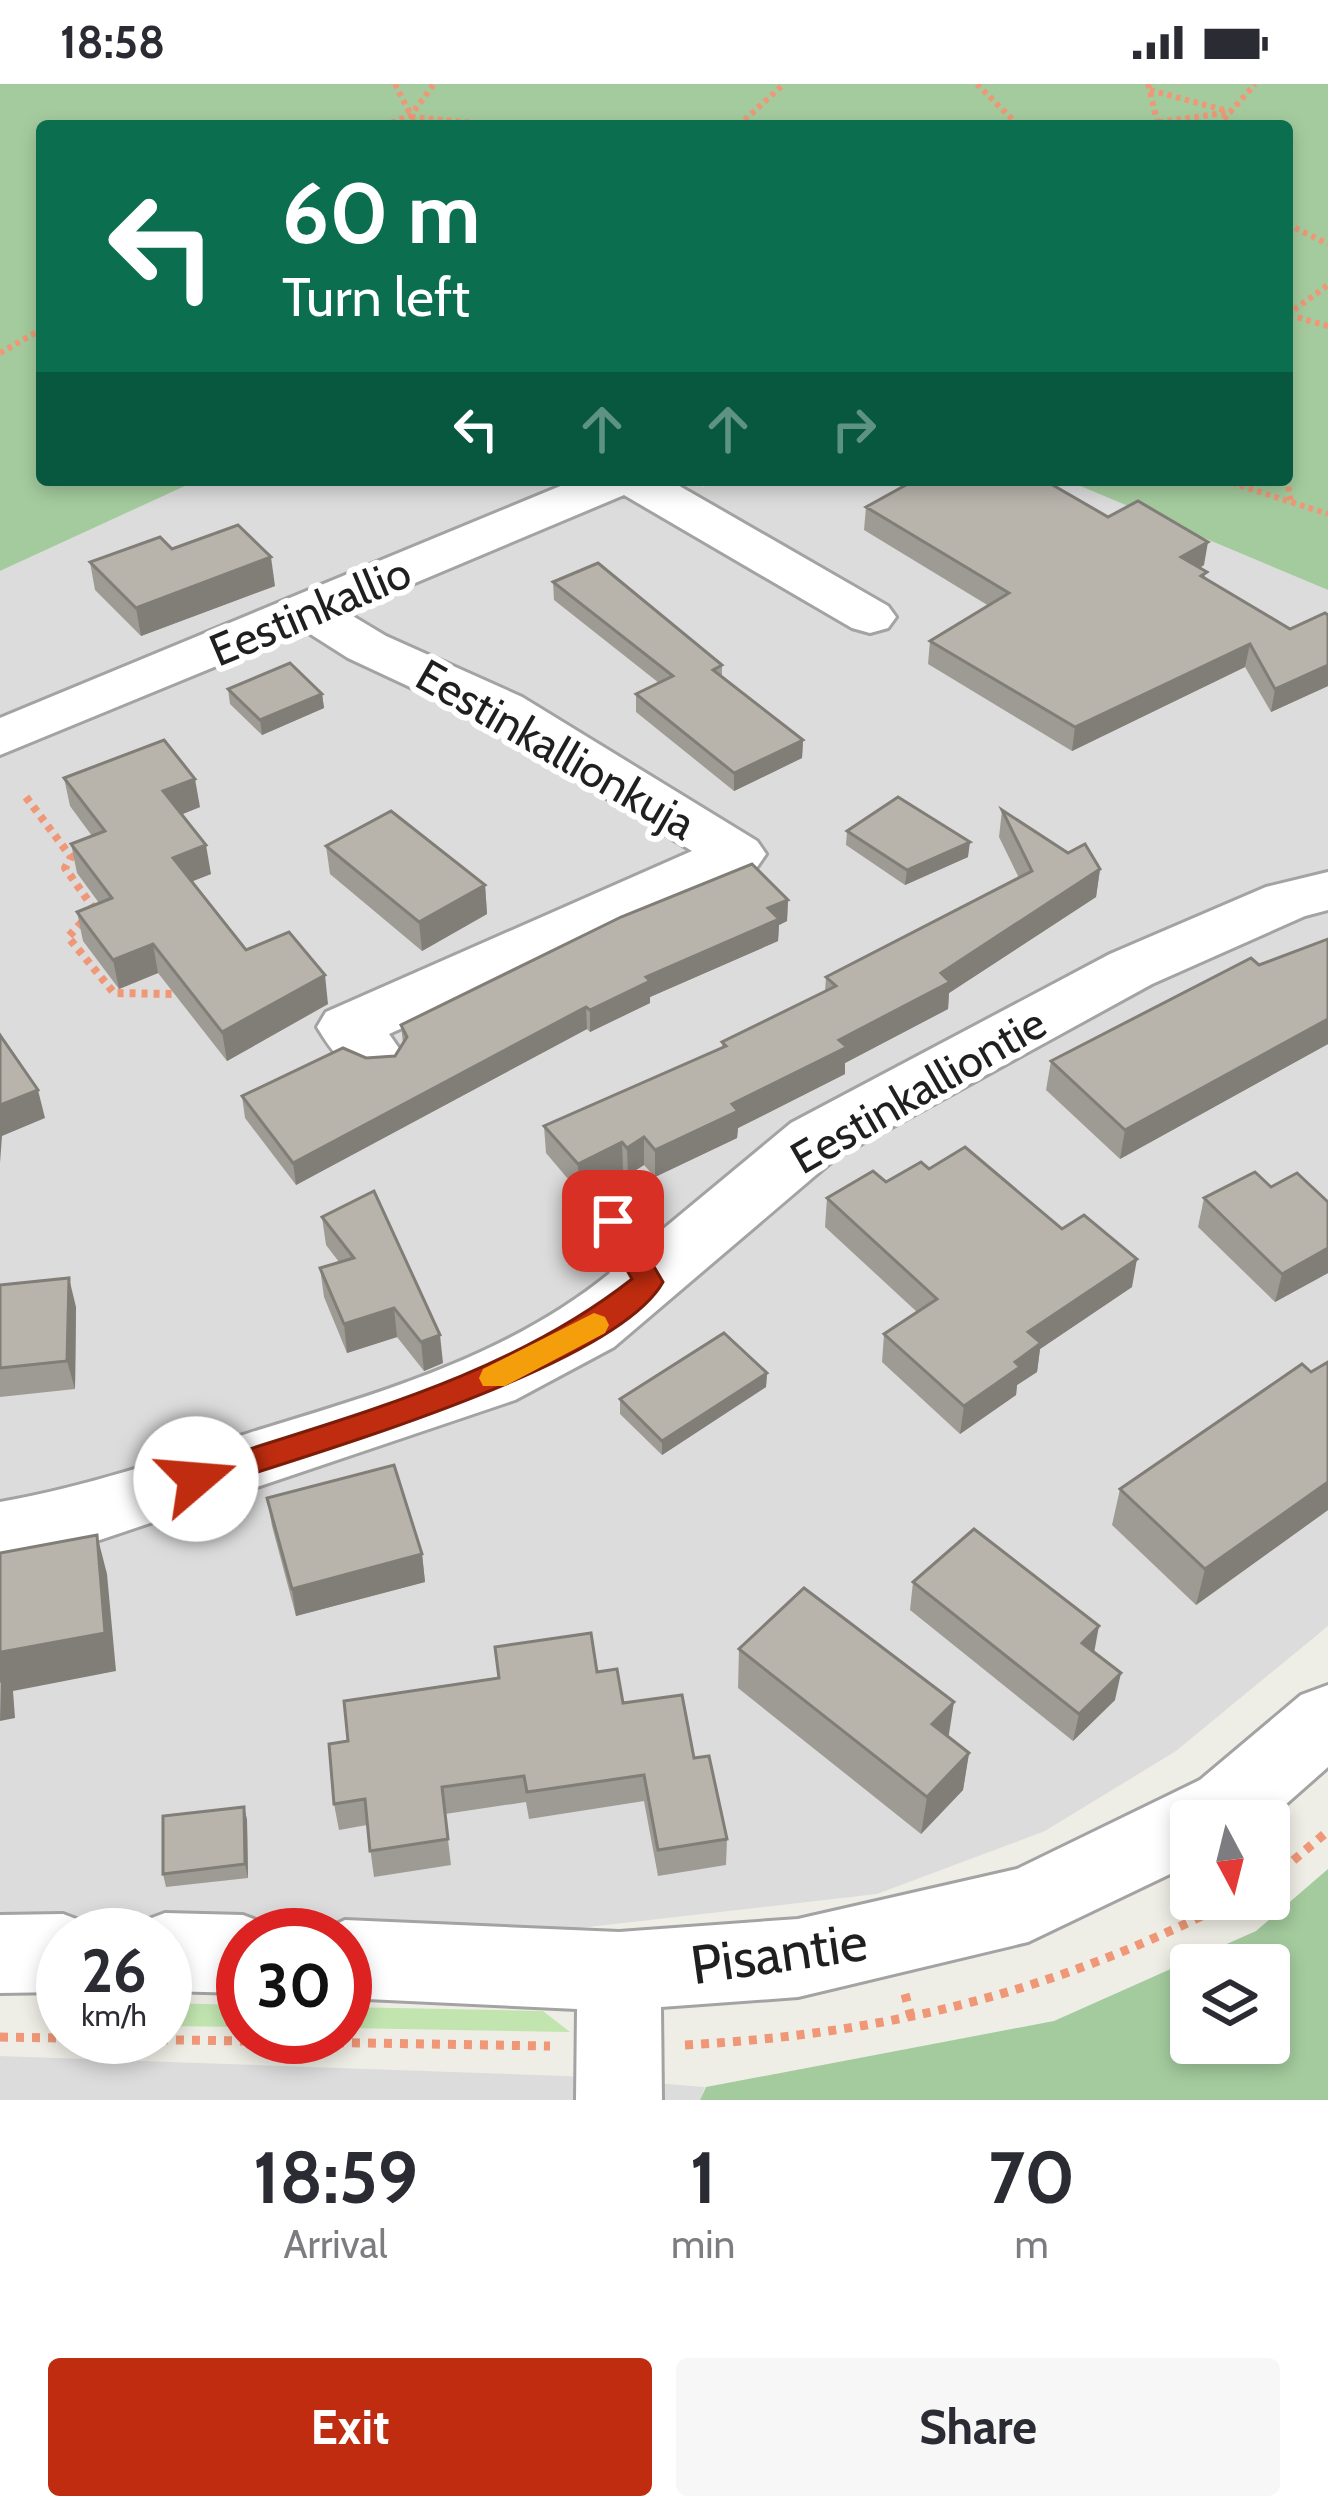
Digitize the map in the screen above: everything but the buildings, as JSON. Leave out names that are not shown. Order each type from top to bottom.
[{"type":"street","name":"Eestinkallio","points":[[0,738],[604,486]]},
{"type":"street","points":[[644,486],[870,617]]},
{"type":"street","name":"Eestinkallionkuja","points":[[312,611],[337,634],[465,688],[737,854],[349,1027],[374,1057]]},
{"type":"street","name":"Eestinkalliontie","points":[[0,1532],[73,1519],[490,1380],[590,1328],[814,1140],[1131,969],[1287,901],[1328,891]]},
{"type":"street","points":[[613,1221],[649,1282]]},
{"type":"street","name":"Pisantie","points":[[1234,1800],[1328,1720]]},
{"type":"street","name":"Pisantie","points":[[372,1960],[619,1971],[798,1958],[1028,1904],[1170,1835]]},
{"type":"street","points":[[0,1954],[36,1953]]},
{"type":"street","points":[[619,1971],[619,2100]]},
{"type":"path","points":[[395,84],[411,115]]},
{"type":"path","points":[[411,115],[434,84]]},
{"type":"path","points":[[745,120],[784,84]]},
{"type":"path","points":[[977,84],[1013,120]]},
{"type":"path","points":[[1224,120],[1255,84]]},
{"type":"path","points":[[1149,87],[1231,112]]},
{"type":"path","points":[[1149,87],[1157,120]]},
{"type":"path","points":[[1182,120],[1231,112]]},
{"type":"path","points":[[398,120],[411,115],[454,120]]},
{"type":"path","points":[[1293,227],[1328,244]]},
{"type":"path","points":[[1293,311],[1328,285]]},
{"type":"path","points":[[1293,317],[1328,326]]},
{"type":"path","points":[[0,353],[36,332]]},
{"type":"path","points":[[1242,486],[1328,514]]},
{"type":"path","points":[[1288,486],[1291,502]]},
{"type":"path","points":[[26,796],[71,857],[65,868],[94,909],[68,937],[114,993],[175,994]]},
{"type":"path","points":[[1290,1863],[1328,1831]]},
{"type":"shaded area","points":[[185,486],[1080,486],[1328,590],[1328,1626],[1176,1751],[1045,1831],[877,1894],[562,1930],[372,1926],[372,1908],[216,1908],[216,1923],[192,1923],[192,1908],[36,1908],[36,1920],[0,1919],[0,571]]},
{"type":"shaded area","points":[[0,2056],[36,2057],[36,2064],[192,2063],[566,2076],[705,2087],[700,2100],[0,2100]]},
{"type":"green space","points":[[0,84],[1328,84],[1328,590],[1080,486],[1293,486],[1293,120],[36,120],[36,486],[185,486],[0,571]]},
{"type":"green space","points":[[1328,1869],[1328,2100],[700,2100],[706,2087],[1054,2021],[1170,1969],[1170,2064],[1290,2064],[1290,1944],[1227,1944],[1269,1920],[1290,1920],[1290,1902]]},
{"type":"green space","points":[[192,2004],[216,2004],[216,2027],[192,2026]]},
{"type":"green space","points":[[372,2008],[543,2011],[570,2032],[372,2028]]},
{"type":"slow traffic","points":[[494,1378],[594,1325]]},
{"type":"route","points":[[196,1479],[490,1380],[590,1328],[649,1282],[613,1221]]}]
